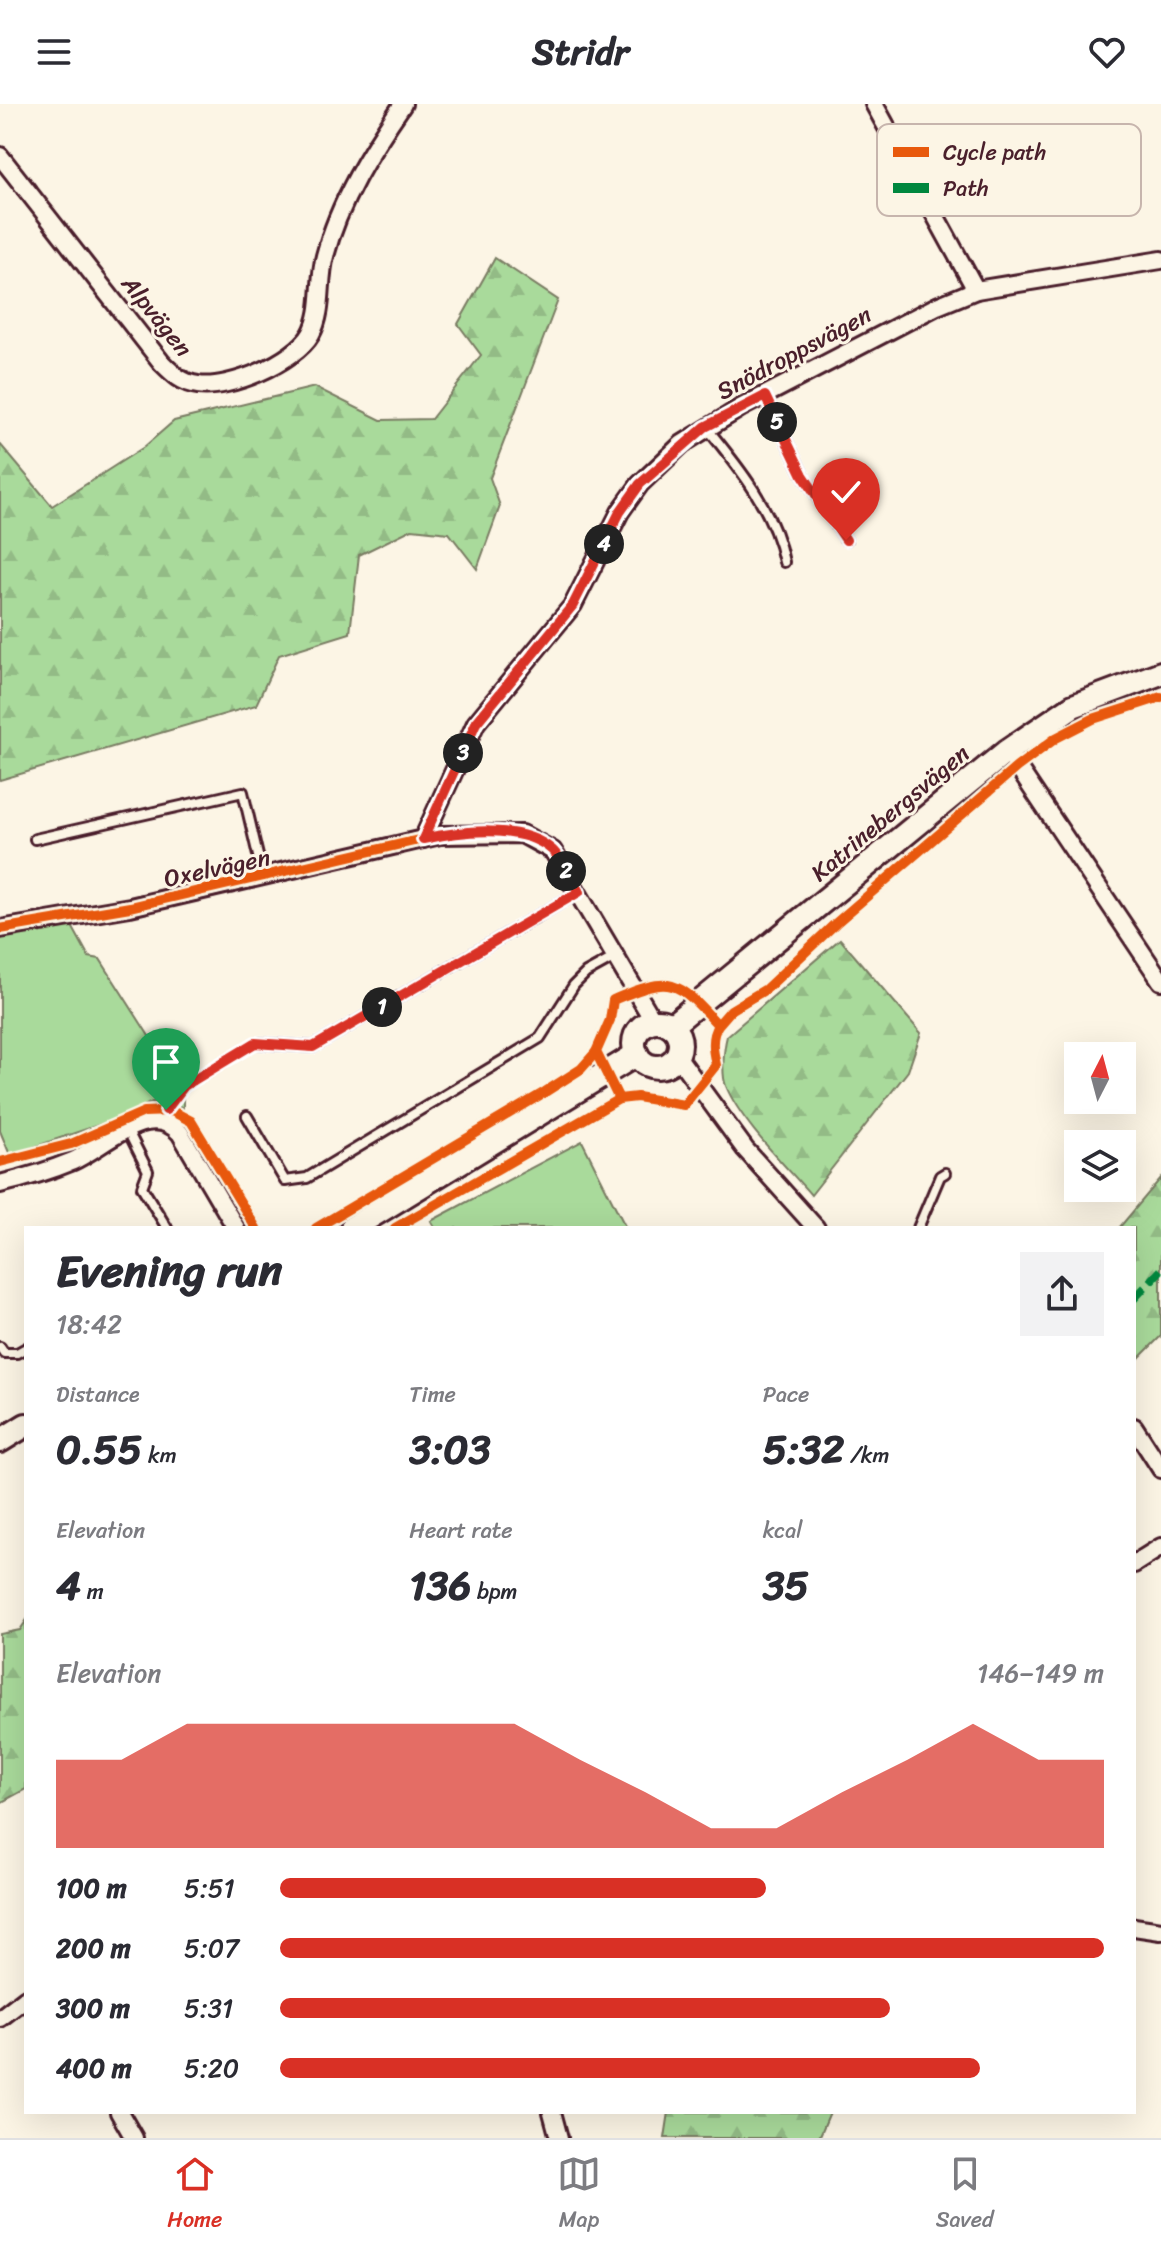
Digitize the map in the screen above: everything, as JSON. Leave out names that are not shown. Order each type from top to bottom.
[{"type":"street","name":"Alpvägen","points":[[0,156],[162,363],[188,383],[216,386],[270,366],[292,353],[312,332],[317,318],[324,258],[334,226],[377,144],[403,104]]},
{"type":"street","points":[[874,104],[885,124]]},
{"type":"street","points":[[935,216],[976,290]]},
{"type":"street","name":"Snödroppsvägen","points":[[432,837],[476,723],[573,605],[620,512],[659,464],[705,427],[937,306],[976,290],[1161,260]]},
{"type":"street","name":"Katrinebergsvägen","points":[[663,1024],[1007,751],[1073,706],[1161,673]]},
{"type":"street","points":[[1007,751],[1161,981]]},
{"type":"street","name":"Oxelvägen","points":[[0,929],[263,878],[432,837],[511,834],[537,840],[553,851],[616,956],[663,1024]]},
{"type":"street","points":[[663,1024],[680,1040],[677,1056],[657,1067],[646,1064],[637,1054],[636,1036],[645,1025],[663,1024]]},
{"type":"street","points":[[355,1226],[637,1054]]},
{"type":"street","points":[[677,1056],[745,1149],[814,1226]]},
{"type":"street","points":[[0,1184],[74,1160],[127,1129],[153,1121],[173,1125],[235,1226]]},
{"type":"street","points":[[0,1441],[24,1426]]},
{"type":"street","points":[[1136,1430],[1161,1469]]},
{"type":"street","points":[[1136,1563],[1161,1547]]},
{"type":"street","points":[[1136,1927],[1161,1931]]},
{"type":"street","points":[[0,2018],[24,2000]]},
{"type":"street","points":[[120,2114],[134,2138]]},
{"type":"street","points":[[553,2114],[559,2138]]},
{"type":"lane","points":[[765,396],[803,475],[846,540]]},
{"type":"lane","points":[[705,427],[738,466],[779,533],[784,562]]},
{"type":"lane","points":[[35,839],[243,792],[263,878]]},
{"type":"lane","points":[[255,1043],[313,1047],[579,892]]},
{"type":"lane","points":[[247,1116],[285,1181],[307,1178],[540,1038],[574,985],[586,973],[616,956]]},
{"type":"lane","points":[[127,1129],[148,1171],[142,1187],[166,1226]]},
{"type":"lane","points":[[919,1226],[940,1176],[945,1173]]},
{"type":"lane","points":[[0,1347],[4,1353],[17,1353],[24,1349]]},
{"type":"green space","points":[[495,258],[558,300],[490,478],[500,506],[477,569],[449,533],[412,529],[359,555],[350,633],[279,655],[256,705],[0,780],[0,444],[52,506],[144,447],[174,421],[315,387],[381,420],[431,419],[481,355],[458,324]]},
{"type":"green space","points":[[72,926],[89,957],[100,959],[177,1080],[183,1093],[183,1108],[173,1102],[152,1102],[116,1119],[10,1155],[0,1131],[0,938]]},
{"type":"green space","points":[[840,939],[921,1033],[908,1071],[811,1195],[764,1143],[733,1100],[724,1081],[724,1054],[727,1036]]},
{"type":"green space","points":[[582,1141],[625,1226],[434,1226],[431,1221]]},
{"type":"green space","points":[[1161,1178],[1161,1336],[1136,1361],[1136,1226],[1121,1226]]},
{"type":"green space","points":[[24,1624],[24,1790],[0,1803],[0,1634],[20,1630]]},
{"type":"green space","points":[[669,2114],[829,2114],[819,2138],[665,2138]]},
{"type":"marked path","points":[[1136,1297],[1161,1270]]},
{"type":"cycle path","points":[[718,1025],[682,990],[661,985],[648,987],[613,1000],[610,1020],[596,1052],[619,1099],[637,1097],[684,1105],[716,1065],[714,1035],[731,1010],[766,989],[836,923],[1017,767],[1056,738],[1093,719],[1161,697]]},
{"type":"cycle path","points":[[0,929],[130,907],[440,835]]},
{"type":"cycle path","points":[[169,1111],[174,1095],[184,1086],[255,1043]]},
{"type":"cycle path","points":[[319,1226],[545,1092],[581,1069],[596,1052]]},
{"type":"cycle path","points":[[398,1226],[619,1099]]},
{"type":"cycle path","points":[[0,1162],[71,1144],[144,1112],[172,1111],[191,1121],[255,1226]]},
{"type":"route","points":[[166,1110],[169,1111],[174,1095],[184,1086],[255,1043],[313,1047],[579,892],[553,851],[522,834],[440,835],[423,839],[476,723],[573,605],[620,512],[640,484],[682,444],[705,427],[765,396],[803,475],[846,540]]}]
